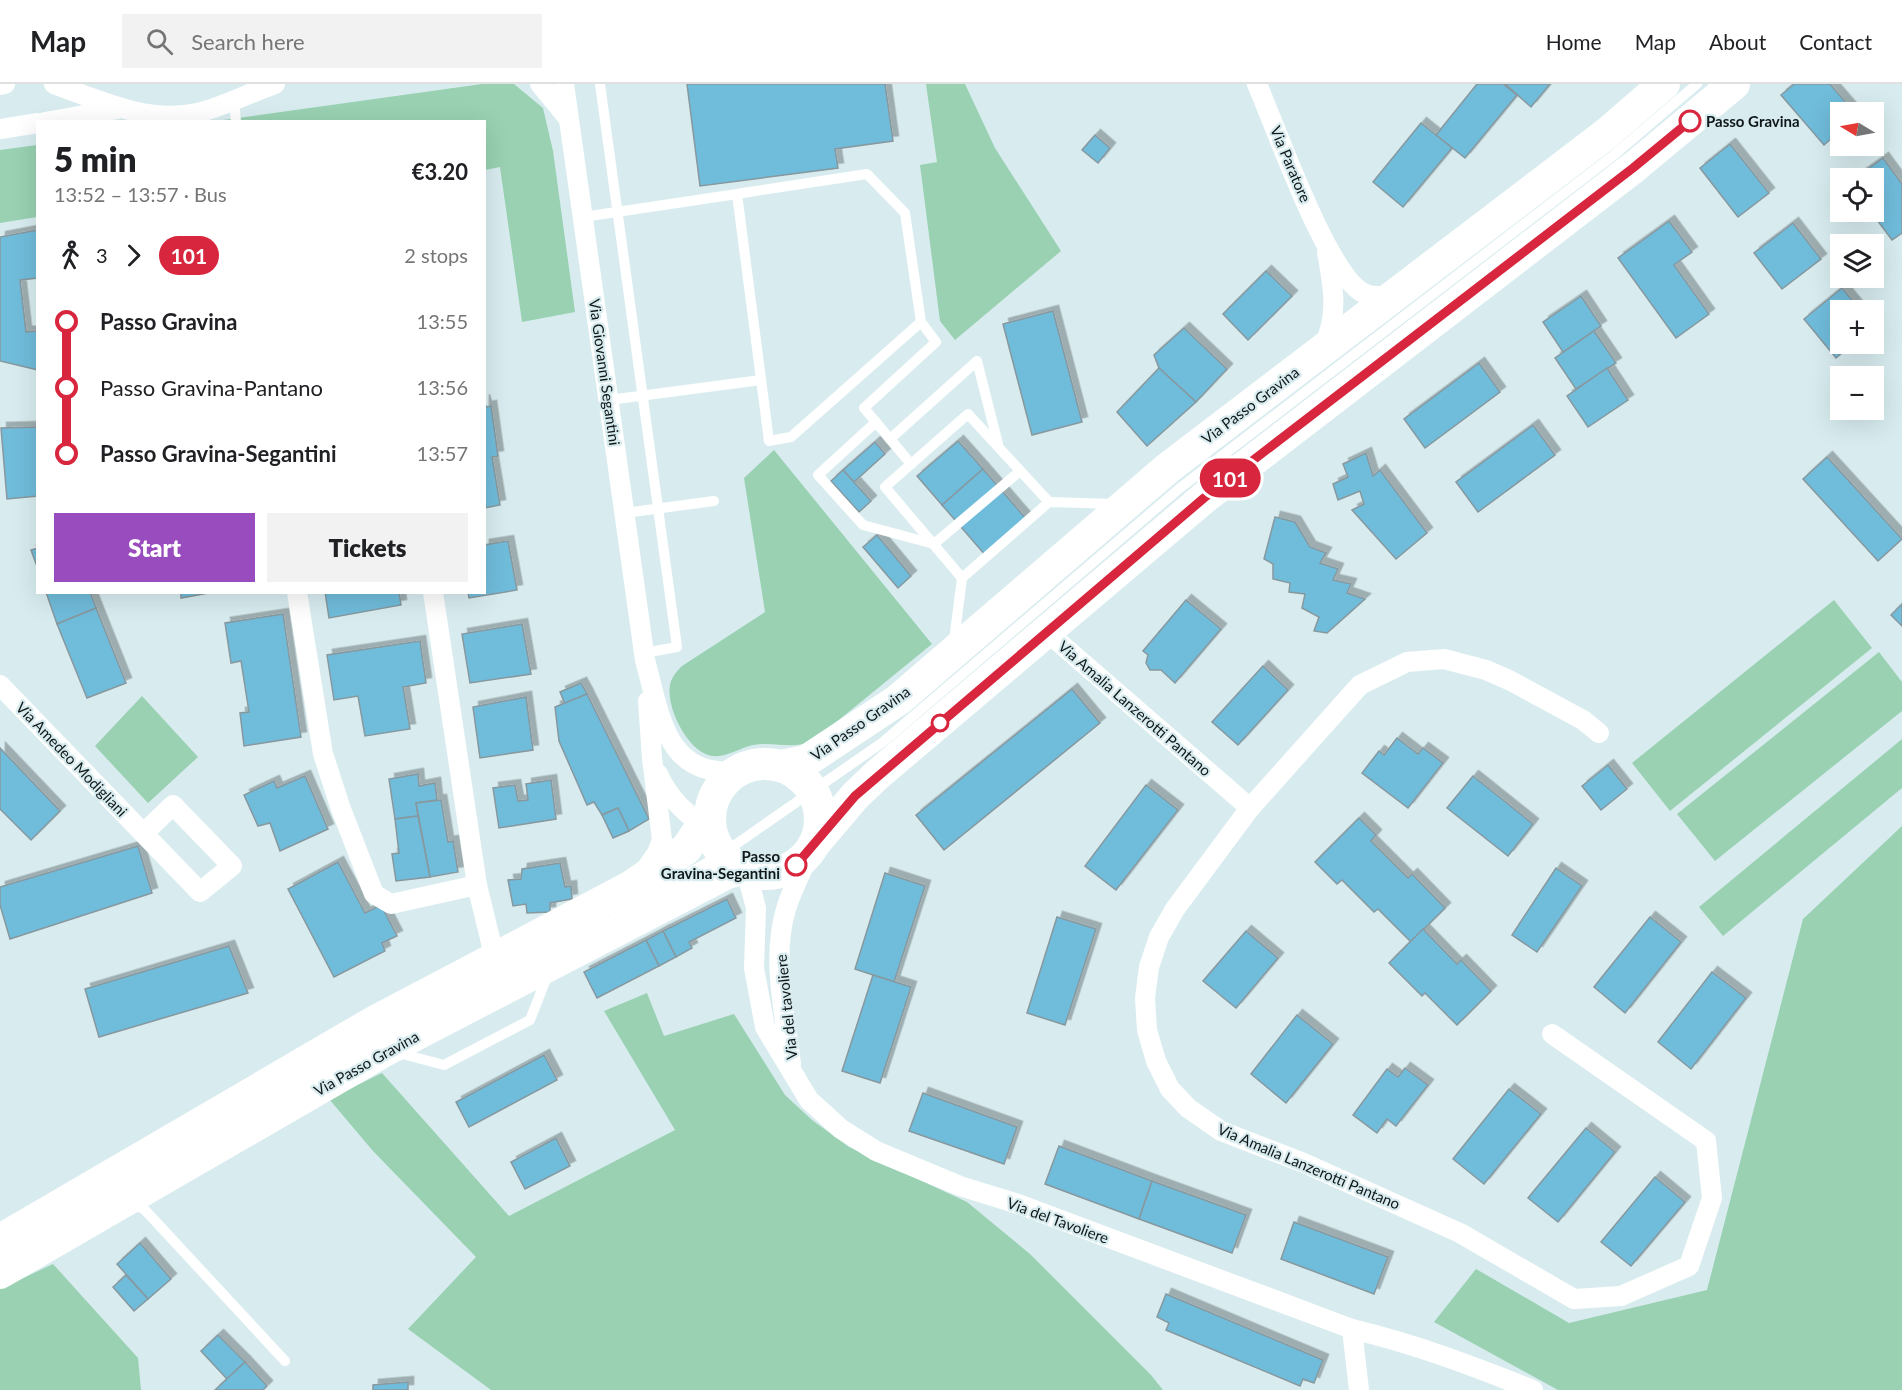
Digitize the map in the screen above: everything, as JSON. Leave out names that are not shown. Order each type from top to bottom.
[{"type":"main road","name":"Via Passo Gravina","points":[[737,771],[763,764],[781,766],[806,761],[898,700],[1124,504],[1392,295],[1606,134],[1664,84]]},
{"type":"main road","points":[[737,771],[718,789],[722,844],[762,875],[778,873],[793,867],[855,796],[1204,498],[1633,168],[1734,84]]},
{"type":"main road","points":[[781,766],[799,776],[813,792],[820,821],[813,846]]},
{"type":"main road","name":"Via Passo Gravina","points":[[0,1240],[372,1023],[630,887],[675,859],[686,849],[722,844],[727,873],[386,1050],[0,1273]]},
{"type":"street","points":[[0,85],[5,84]]},
{"type":"street","points":[[54,84],[121,109],[179,115],[197,113],[275,84]]},
{"type":"street","points":[[540,84],[569,120]]},
{"type":"street","name":"Via Giovanni Segantini","points":[[564,84],[645,656],[651,758],[662,840],[657,853],[630,887]]},
{"type":"street","name":"Via Paratore","points":[[1257,84],[1325,244],[1359,291],[1377,297],[1392,295]]},
{"type":"street","points":[[57,120],[121,109]]},
{"type":"street","points":[[0,129],[36,123]]},
{"type":"street","name":"Via Paratore","points":[[1322,350],[1335,318],[1335,304],[1325,244]]},
{"type":"street","points":[[297,594],[323,754],[341,809],[374,894],[391,904],[477,885]]},
{"type":"street","points":[[433,594],[477,885],[495,959]]},
{"type":"street","name":"Via Amalia Lanzerotti Pantano","points":[[1047,632],[1250,808]]},
{"type":"street","name":"Via Giovanni Segantini","points":[[645,656],[666,732],[678,754],[700,768],[720,772],[737,771]]},
{"type":"street","name":"Via Amalia Lanzerotti Pantano","points":[[1552,1034],[1706,1141],[1712,1198],[1689,1266],[1621,1296],[1574,1299],[1460,1233],[1304,1163],[1221,1131],[1188,1108],[1170,1089],[1156,1061],[1147,1030],[1145,998],[1149,967],[1159,937],[1175,909],[1250,808],[1360,685],[1407,662],[1444,659],[1486,670],[1509,680],[1572,714],[1599,733]]},
{"type":"street","name":"Via Amedeo Modigliani","points":[[0,685],[200,892],[232,866],[173,805],[144,833]]},
{"type":"street","points":[[651,758],[671,798],[722,844]]},
{"type":"street","name":"Via del tavoliere","points":[[722,844],[756,908],[754,968],[759,1002],[765,1027],[792,1070]]},
{"type":"street","name":"Via del tavoliere","points":[[792,1070],[782,1000],[780,947],[786,908],[813,846]]},
{"type":"street","name":"Via del Tavoliere","points":[[792,1070],[809,1100],[823,1115],[876,1151],[960,1186],[1021,1205],[1352,1329],[1403,1341],[1464,1362],[1533,1390]]},
{"type":"street","points":[[1352,1329],[1359,1390]]},
{"type":"lane","points":[[600,84],[677,647],[645,656]]},
{"type":"lane","points":[[611,916],[722,844],[813,792],[883,742],[1180,488],[1614,155],[1697,84]]},
{"type":"lane","points":[[234,98],[236,120]]},
{"type":"lane","points":[[583,217],[867,174],[904,213],[921,322],[936,342],[864,408],[911,464]]},
{"type":"lane","points":[[737,194],[769,441],[791,437],[921,322]]},
{"type":"lane","points":[[890,439],[977,361],[999,448]]},
{"type":"lane","points":[[609,400],[761,380]]},
{"type":"lane","points":[[963,578],[885,487],[911,464],[968,414],[1049,502]]},
{"type":"lane","points":[[876,422],[818,476],[863,525],[934,544]]},
{"type":"lane","points":[[934,544],[1020,471]]},
{"type":"lane","points":[[625,513],[714,501]]},
{"type":"lane","points":[[952,652],[963,578],[1049,502],[1124,504]]},
{"type":"lane","points":[[129,1200],[145,1210],[285,1361]]},
{"type":"green space","points":[[482,84],[514,84],[543,108],[553,151],[575,312],[522,322],[500,167],[486,170],[486,120],[223,120]]},
{"type":"green space","points":[[926,84],[965,84],[995,148],[1061,251],[955,340],[940,321],[920,165],[937,162]]},
{"type":"green space","points":[[36,145],[36,217],[0,223],[0,150]]},
{"type":"green space","points":[[774,450],[932,644],[813,741],[797,745],[753,745],[725,755],[708,755],[692,744],[679,726],[671,704],[670,685],[676,672],[682,666],[765,612],[744,478]]},
{"type":"green space","points":[[1834,600],[1872,648],[1670,811],[1632,763]]},
{"type":"green space","points":[[1879,652],[1902,682],[1902,711],[1715,861],[1677,814]]},
{"type":"green space","points":[[142,696],[198,757],[148,803],[95,746]]},
{"type":"green space","points":[[1902,739],[1902,788],[1723,936],[1699,907]]},
{"type":"green space","points":[[1902,826],[1902,1390],[1558,1390],[1434,1322],[1476,1269],[1569,1323],[1707,1290],[1803,919]]},
{"type":"green space","points":[[647,993],[664,1036],[734,1014],[785,1095],[812,1120],[849,1147],[967,1202],[1030,1254],[1151,1375],[1163,1390],[491,1390],[408,1329],[476,1257],[373,1151],[329,1099],[382,1073],[509,1216],[675,1130],[604,1011]]},
{"type":"green space","points":[[53,1264],[138,1358],[141,1390],[0,1390],[0,1289]]},
{"type":"building","points":[[687,84],[885,84],[893,141],[835,149],[838,168],[700,186]]},
{"type":"building","points":[[1477,84],[1503,84],[1517,95],[1465,158],[1436,135]]},
{"type":"building","points":[[1505,84],[1550,84],[1531,107]]},
{"type":"building","points":[[1794,84],[1830,84],[1845,102],[1830,102],[1830,140],[1824,145],[1781,95]]},
{"type":"building","points":[[1421,123],[1452,148],[1403,207],[1373,182]]},
{"type":"building","points":[[1095,135],[1110,148],[1098,163],[1082,150]]},
{"type":"building","points":[[1730,144],[1769,193],[1738,217],[1700,168]]},
{"type":"building","points":[[1883,158],[1902,184],[1902,233],[1892,240],[1878,222],[1884,222],[1884,168],[1869,168]]},
{"type":"building","points":[[1669,221],[1692,252],[1674,265],[1709,314],[1676,338],[1618,258]]},
{"type":"building","points":[[1793,223],[1821,259],[1782,289],[1754,253]]},
{"type":"building","points":[[36,230],[36,278],[20,280],[26,332],[36,331],[36,370],[0,361],[0,237]]},
{"type":"building","points":[[1266,271],[1292,296],[1248,340],[1223,314]]},
{"type":"building","points":[[1842,288],[1852,300],[1830,300],[1830,351],[1804,319]]},
{"type":"building","points":[[1581,296],[1601,326],[1563,352],[1543,322]]},
{"type":"building","points":[[1053,311],[1082,422],[1032,435],[1003,324]]},
{"type":"building","points":[[1184,328],[1227,369],[1196,402],[1159,368],[1154,355]]},
{"type":"building","points":[[1594,331],[1616,363],[1576,389],[1555,358]]},
{"type":"building","points":[[1479,363],[1500,392],[1425,448],[1404,419]]},
{"type":"building","points":[[1159,368],[1196,402],[1147,446],[1117,412]]},
{"type":"building","points":[[1607,368],[1628,400],[1588,427],[1567,396]]},
{"type":"building","points":[[491,406],[498,456],[492,457],[500,505],[486,508],[486,407]]},
{"type":"building","points":[[1533,425],[1555,455],[1478,512],[1456,482]]},
{"type":"building","points":[[36,427],[36,496],[7,499],[1,428]]},
{"type":"building","points":[[958,441],[983,469],[942,505],[917,476]]},
{"type":"building","points":[[875,442],[885,454],[854,482],[843,470]]},
{"type":"building","points":[[1366,453],[1373,476],[1380,470],[1427,533],[1396,559],[1352,510],[1364,504],[1360,491],[1338,500],[1333,484],[1348,477],[1343,464]]},
{"type":"building","points":[[1827,457],[1902,539],[1878,561],[1803,479]]},
{"type":"building","points":[[983,469],[1028,521],[986,556],[942,505]]},
{"type":"building","points":[[843,470],[871,501],[859,512],[831,481]]},
{"type":"building","points":[[1275,517],[1295,522],[1310,547],[1326,553],[1320,563],[1338,569],[1333,580],[1351,584],[1347,593],[1365,599],[1327,633],[1314,631],[1319,617],[1302,608],[1305,594],[1289,592],[1290,583],[1273,579],[1273,564],[1264,559]]},
{"type":"building","points":[[877,535],[911,576],[898,588],[863,547]]},
{"type":"building","points":[[508,541],[517,590],[469,598],[468,594],[486,594],[486,545]]},
{"type":"building","points":[[36,549],[36,564],[31,550]]},
{"type":"building","points":[[47,594],[91,594],[96,608],[57,624]]},
{"type":"building","points":[[181,594],[203,594],[181,598]]},
{"type":"building","points":[[325,594],[399,594],[401,605],[329,618]]},
{"type":"building","points":[[1186,600],[1221,629],[1175,683],[1161,670],[1150,670],[1146,663],[1148,655],[1143,651]]},
{"type":"building","points":[[1902,604],[1902,626],[1891,615]]},
{"type":"building","points":[[96,608],[126,683],[87,698],[57,624]]},
{"type":"building","points":[[283,614],[301,737],[244,746],[240,713],[249,712],[241,661],[231,663],[225,623]]},
{"type":"building","points":[[522,624],[531,674],[470,683],[462,634]]},
{"type":"building","points":[[420,641],[426,683],[403,687],[410,729],[365,736],[358,696],[334,700],[327,655]]},
{"type":"building","points":[[1263,666],[1288,690],[1238,745],[1212,722]]},
{"type":"building","points":[[581,683],[587,694],[565,704],[560,692]]},
{"type":"building","points":[[1072,689],[1100,723],[944,850],[916,815]]},
{"type":"building","points":[[587,694],[649,819],[629,831],[618,808],[602,815],[594,802],[587,805],[559,741],[555,707]]},
{"type":"building","points":[[526,697],[533,750],[480,758],[473,707]]},
{"type":"building","points":[[1397,738],[1418,754],[1423,748],[1443,763],[1408,808],[1362,773],[1379,751],[1384,755]]},
{"type":"building","points":[[0,748],[60,811],[31,840],[0,809]]},
{"type":"building","points":[[1608,765],[1627,789],[1601,810],[1582,786]]},
{"type":"building","points":[[418,774],[419,786],[435,783],[437,800],[416,803],[418,816],[395,819],[389,779]]},
{"type":"building","points":[[305,776],[328,829],[280,851],[270,823],[258,826],[244,795],[274,781],[277,788]]},
{"type":"building","points":[[1473,776],[1533,824],[1508,856],[1447,808]]},
{"type":"building","points":[[551,780],[556,819],[499,828],[493,788],[515,785],[518,801],[528,800],[526,784]]},
{"type":"building","points":[[1146,785],[1178,810],[1116,890],[1085,866]]},
{"type":"building","points":[[441,800],[448,842],[453,841],[458,872],[430,877],[416,803]]},
{"type":"building","points":[[618,808],[629,831],[613,838],[602,815]]},
{"type":"building","points":[[418,816],[430,877],[396,881],[392,854],[399,853],[395,819]]},
{"type":"building","points":[[1359,818],[1376,835],[1371,841],[1408,878],[1412,874],[1445,908],[1411,942],[1378,909],[1374,912],[1342,880],[1337,884],[1315,862]]},
{"type":"building","points":[[138,846],[152,893],[10,939],[0,905],[0,887]]},
{"type":"building","points":[[338,862],[365,913],[381,905],[397,936],[382,943],[385,951],[334,977],[288,889]]},
{"type":"building","points":[[560,863],[565,887],[571,886],[572,899],[550,903],[550,912],[527,913],[526,904],[513,906],[508,880],[521,879],[522,869]]},
{"type":"building","points":[[1556,868],[1582,886],[1537,952],[1512,935]]},
{"type":"building","points":[[885,873],[925,886],[894,982],[855,969]]},
{"type":"building","points":[[727,899],[736,918],[689,942],[692,948],[676,957],[663,931]]},
{"type":"building","points":[[1057,917],[1096,929],[1065,1025],[1027,1013]]},
{"type":"building","points":[[1650,917],[1681,942],[1625,1013],[1594,987]]},
{"type":"building","points":[[1423,929],[1457,964],[1461,960],[1491,991],[1457,1025],[1425,993],[1422,996],[1389,963]]},
{"type":"building","points":[[663,931],[676,957],[659,966],[646,940]]},
{"type":"building","points":[[1246,931],[1278,958],[1236,1008],[1203,981]]},
{"type":"building","points":[[646,940],[659,966],[597,998],[584,972]]},
{"type":"building","points":[[229,946],[248,993],[99,1037],[85,989]]},
{"type":"building","points":[[1712,972],[1746,998],[1691,1069],[1658,1042]]},
{"type":"building","points":[[873,975],[911,987],[880,1083],[842,1071]]},
{"type":"building","points":[[1297,1015],[1333,1044],[1286,1103],[1251,1074]]},
{"type":"building","points":[[544,1055],[557,1080],[469,1127],[456,1102]]},
{"type":"building","points":[[1405,1068],[1428,1085],[1396,1126],[1387,1119],[1377,1133],[1353,1115],[1387,1069],[1398,1077]]},
{"type":"building","points":[[1509,1089],[1541,1114],[1484,1184],[1453,1159]]},
{"type":"building","points":[[923,1093],[1017,1127],[1004,1164],[909,1131]]},
{"type":"building","points":[[1586,1128],[1615,1152],[1558,1222],[1528,1198]]},
{"type":"building","points":[[556,1138],[570,1166],[525,1189],[511,1162]]},
{"type":"building","points":[[1059,1146],[1152,1181],[1139,1219],[1045,1184]]},
{"type":"building","points":[[1655,1177],[1685,1202],[1631,1266],[1601,1242]]},
{"type":"building","points":[[1152,1181],[1246,1215],[1232,1253],[1139,1219]]},
{"type":"building","points":[[1294,1222],[1388,1257],[1374,1294],[1281,1259]]},
{"type":"building","points":[[140,1243],[171,1279],[148,1299],[117,1264]]},
{"type":"building","points":[[126,1275],[148,1299],[134,1311],[113,1287]]},
{"type":"building","points":[[1166,1294],[1323,1360],[1314,1383],[1303,1379],[1300,1386],[1166,1330],[1169,1323],[1157,1317]]},
{"type":"building","points":[[218,1335],[245,1362],[227,1379],[201,1351]]},
{"type":"building","points":[[245,1362],[267,1386],[263,1390],[215,1390]]},
{"type":"building","points":[[408,1382],[408,1390],[373,1390],[373,1385]]},
{"type":"bus line","name":"101","points":[[796,865],[855,796],[1204,498],[1633,168],[1690,121]]},
{"type":"place","name":"Passo Gravina","points":[[1690,121]]},
{"type":"place","name":"Passo Gravina-Segantini","points":[[796,865]]}]
